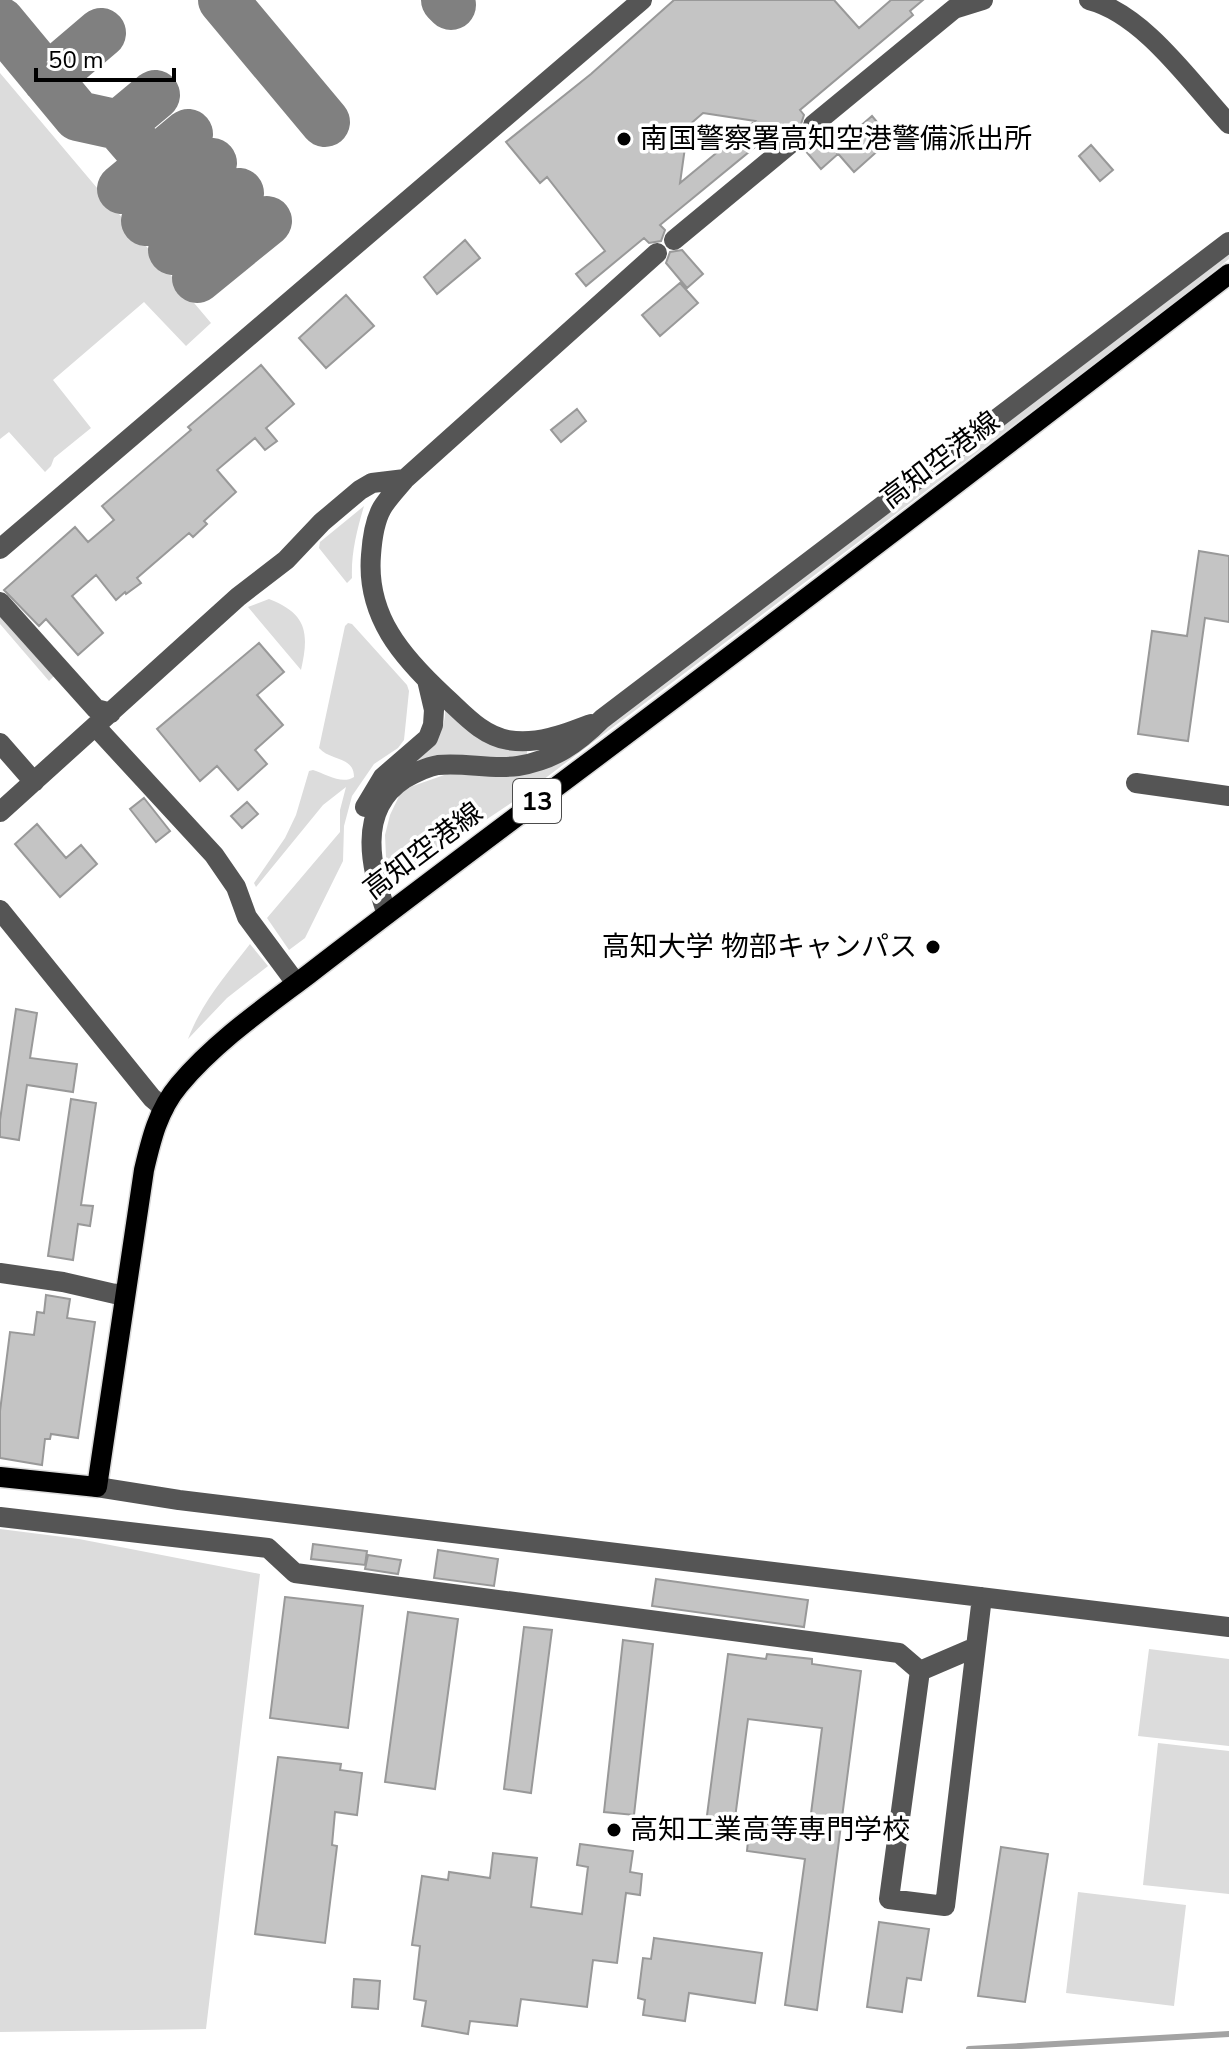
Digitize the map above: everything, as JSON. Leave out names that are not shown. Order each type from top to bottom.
[{"type":"main road","name":"高知空港線","points":[[97,1487],[109,1424],[144,1170],[154,1129],[179,1086],[227,1039],[296,983],[1229,274]]},
{"type":"main road","points":[[0,1477],[97,1487]]},
{"type":"street","points":[[0,549],[642,0]]},
{"type":"street","points":[[813,125],[959,5],[983,0]]},
{"type":"street","points":[[1089,0],[1105,4],[1149,35]]},
{"type":"street","points":[[1127,0],[1149,35],[1229,124]]},
{"type":"street","points":[[674,240],[796,139]]},
{"type":"street","points":[[387,914],[376,884],[371,847],[377,812],[395,785],[434,766],[502,767],[539,760],[580,742],[602,719],[1229,242]]},
{"type":"street","points":[[602,719],[530,742],[508,740],[477,727],[427,680],[386,631],[371,586],[370,557],[376,521],[382,506],[405,479],[657,253]]},
{"type":"street","points":[[0,812],[238,597],[286,560],[322,522],[360,490],[372,483],[405,479]]},
{"type":"street","points":[[0,602],[96,709],[214,855],[236,887],[247,917],[296,983]]},
{"type":"street","points":[[387,914],[366,890],[358,849],[361,821],[372,792],[383,777],[428,738],[434,710],[427,680]]},
{"type":"street","points":[[0,743],[34,782]]},
{"type":"street","points":[[1136,783],[1229,796]]},
{"type":"street","points":[[0,910],[152,1098],[164,1108]]},
{"type":"street","points":[[0,1273],[63,1282],[115,1294],[125,1293]]},
{"type":"street","points":[[97,1487],[195,1502],[1229,1627]]},
{"type":"street","points":[[0,1517],[268,1548],[295,1573],[899,1653],[920,1671]]},
{"type":"street","points":[[920,1671],[889,1899],[945,1906],[982,1597]]},
{"type":"street","points":[[920,1671],[976,1647]]},
{"type":"shaded area","points":[[0,73],[211,323],[186,346],[144,302],[53,380],[91,428],[54,458],[45,472],[9,432],[0,439]]},
{"type":"shaded area","points":[[1229,251],[1229,259],[1161,314],[523,795],[405,874],[394,874],[386,857],[385,835],[400,794],[410,787],[450,773],[484,776],[520,772]]},
{"type":"shaded area","points":[[364,506],[352,560],[352,578],[347,583],[319,548],[320,542]]},
{"type":"shaded area","points":[[269,599],[292,611],[303,627],[305,646],[301,670],[248,607]]},
{"type":"shaded area","points":[[0,615],[54,676],[49,681],[0,624]]},
{"type":"shaded area","points":[[348,623],[407,685],[404,740],[398,748],[374,764],[352,796],[344,826],[343,861],[305,938],[289,950],[267,918],[340,832],[340,810],[346,787],[323,805],[256,887],[254,883],[285,838],[296,815],[309,771],[339,779],[354,777],[350,765],[319,748]]},
{"type":"shaded area","points":[[445,710],[527,749],[527,755],[501,760],[409,762],[439,734]]},
{"type":"shaded area","points":[[250,944],[268,966],[227,998],[188,1039],[207,1001]]},
{"type":"shaded area","points":[[0,1529],[79,1539],[260,1574],[206,2029],[0,2032]]},
{"type":"shaded area","points":[[1149,1649],[1229,1659],[1229,1746],[1138,1736]]},
{"type":"shaded area","points":[[1158,1743],[1229,1751],[1229,1894],[1143,1885]]},
{"type":"shaded area","points":[[1078,1892],[1186,1905],[1174,2006],[1066,1993]]},
{"type":"building","points":[[674,0],[834,0],[859,28],[891,0],[923,0],[910,11],[913,15],[800,110],[804,115],[800,127],[788,129],[783,124],[660,225],[665,230],[661,241],[649,243],[644,238],[586,286],[576,274],[605,251],[547,177],[540,183],[506,142],[591,74]],"holes":[[[703,113],[755,121],[680,183],[688,126]]]},
{"type":"building","points":[[872,116],[891,139],[854,172],[834,149]]},
{"type":"building","points":[[821,135],[838,154],[821,169],[804,149],[809,137]]},
{"type":"building","points":[[1091,145],[1113,170],[1100,181],[1079,156]]},
{"type":"building","points":[[465,240],[480,258],[437,294],[424,277]]},
{"type":"building","points":[[682,250],[703,274],[687,288],[666,263],[670,252]]},
{"type":"building","points":[[680,283],[698,303],[660,336],[642,315]]},
{"type":"building","points":[[346,295],[374,326],[326,368],[299,338]]},
{"type":"building","points":[[261,365],[294,404],[266,428],[277,441],[265,450],[255,438],[217,470],[236,492],[204,521],[207,524],[193,537],[189,533],[137,578],[141,583],[116,600],[96,575],[72,596],[103,633],[78,655],[46,619],[39,626],[4,590],[75,527],[88,542],[114,520],[102,506]]},
{"type":"building","points":[[577,409],[586,421],[561,442],[551,430]]},
{"type":"building","points":[[1199,551],[1229,556],[1229,622],[1205,618],[1188,741],[1138,734],[1152,631],[1187,636]]},
{"type":"building","points":[[259,643],[284,672],[257,695],[283,725],[255,750],[267,764],[238,790],[217,766],[200,781],[157,729]]},
{"type":"building","points":[[144,798],[170,831],[156,842],[130,809]]},
{"type":"building","points":[[247,802],[258,814],[242,828],[231,816]]},
{"type":"building","points":[[37,824],[66,858],[81,845],[97,864],[60,897],[15,844]]},
{"type":"building","points":[[16,1009],[37,1013],[30,1058],[77,1064],[73,1092],[27,1085],[19,1140],[0,1137]]},
{"type":"building","points":[[71,1099],[96,1103],[81,1205],[93,1206],[90,1226],[78,1224],[73,1260],[48,1256]]},
{"type":"building","points":[[46,1295],[70,1299],[67,1318],[95,1322],[78,1438],[51,1434],[50,1439],[45,1439],[42,1465],[0,1458],[0,1411],[10,1332],[34,1335],[37,1312],[44,1313]]},
{"type":"building","points":[[313,1544],[367,1551],[365,1565],[311,1559]]},
{"type":"building","points":[[438,1550],[498,1559],[494,1586],[434,1578]]},
{"type":"building","points":[[368,1555],[401,1560],[398,1574],[365,1569]]},
{"type":"building","points":[[656,1579],[808,1600],[804,1627],[652,1606]]},
{"type":"building","points":[[285,1597],[363,1606],[348,1728],[270,1718]]},
{"type":"building","points":[[408,1612],[458,1619],[435,1789],[385,1782]]},
{"type":"building","points":[[524,1627],[552,1630],[531,1793],[504,1789]]},
{"type":"building","points":[[623,1640],[653,1644],[634,1815],[604,1812]]},
{"type":"building","points":[[728,1654],[766,1659],[767,1654],[812,1659],[812,1664],[861,1671],[817,2010],[785,2005],[805,1859],[747,1851],[750,1821],[809,1829],[822,1728],[748,1719],[734,1826],[706,1823]]},
{"type":"building","points":[[278,1757],[341,1764],[340,1770],[362,1773],[357,1815],[335,1812],[332,1845],[337,1846],[325,1943],[255,1934]]},
{"type":"building","points":[[580,1844],[633,1851],[630,1872],[642,1874],[640,1895],[626,1893],[617,1963],[593,1960],[587,2007],[521,1999],[517,2026],[470,2021],[468,2034],[422,2026],[426,2001],[414,1999],[420,1946],[412,1945],[422,1876],[448,1880],[449,1872],[490,1878],[493,1853],[537,1858],[531,1907],[582,1914],[588,1867],[577,1865]]},
{"type":"building","points":[[1001,1847],[1048,1854],[1025,2002],[978,1996]]},
{"type":"building","points":[[879,1922],[929,1929],[921,1980],[907,1978],[902,2012],[867,2007]]},
{"type":"building","points":[[654,1938],[762,1953],[755,2003],[689,1993],[685,2021],[643,2015],[645,2000],[638,1998],[643,1958],[651,1959]]},
{"type":"building","points":[[354,1979],[380,1981],[378,2009],[352,2007]]},
{"type":"waterway","points":[[969,2049],[1229,2034]]},
{"type":"taxiway","points":[[223,0],[325,122]]},
{"type":"taxiway","points":[[446,0],[451,5]]},
{"type":"taxiway","points":[[0,22],[78,116],[119,125],[229,252]]},
{"type":"taxiway","points":[[47,79],[101,33]]},
{"type":"taxiway","points":[[119,125],[155,95]]},
{"type":"taxiway","points":[[122,189],[188,134]]},
{"type":"taxiway","points":[[146,221],[212,163]]},
{"type":"taxiway","points":[[173,250],[239,193]]},
{"type":"taxiway","points":[[197,278],[267,221]]},
{"type":"place","name":"南国警察署高知空港警備派出所","points":[[624,139]]},
{"type":"place","name":"高知大学 物部キャンパス","points":[[933,947]]},
{"type":"place","name":"高知工業高等専門学校","points":[[614,1830]]}]
